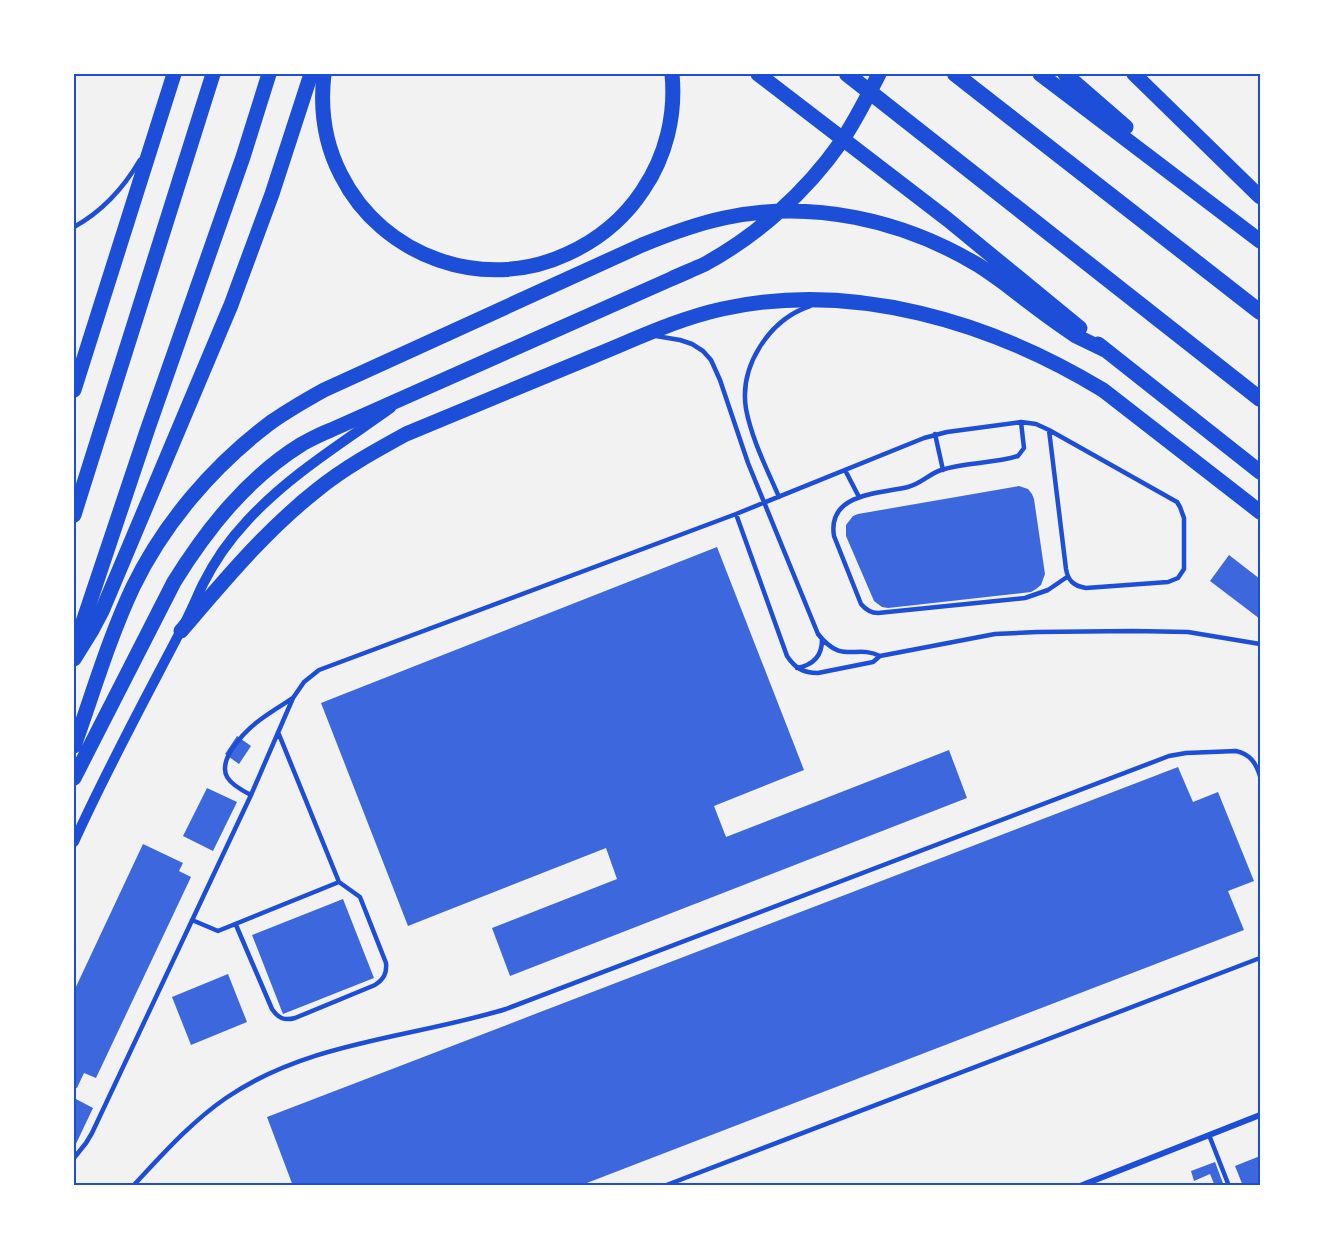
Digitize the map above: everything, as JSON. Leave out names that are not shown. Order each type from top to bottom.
[{"type":"highway","points":[[848,74],[1260,399]]},
{"type":"highway","points":[[955,74],[1260,312]]},
{"type":"main road","points":[[74,390],[174,74]]},
{"type":"main road","points":[[74,515],[213,74]]},
{"type":"main road","points":[[74,649],[243,157],[269,74]]},
{"type":"main road","points":[[74,659],[102,610],[231,305],[272,194],[311,74]]},
{"type":"main road","points":[[324,74],[322,104],[333,158],[361,207],[388,233],[420,253],[454,265],[490,270],[526,267],[560,258],[610,228],[624,214],[647,184],[664,150],[672,113],[672,74]]},
{"type":"main road","points":[[758,74],[947,219],[1105,350],[1260,472]]},
{"type":"main road","points":[[1040,74],[1260,241]]},
{"type":"main road","points":[[1065,74],[1228,216]]},
{"type":"main road","points":[[1134,74],[1260,197]]},
{"type":"main road","points":[[74,778],[174,582],[191,555],[230,506],[276,462],[302,444],[331,430],[705,264],[736,245],[766,223],[819,171],[861,110],[878,75]]},
{"type":"main road","points":[[74,746],[122,612],[148,559],[201,486],[246,442],[297,405],[324,390],[642,245],[683,229],[726,218],[770,212],[814,212],[858,217],[901,228],[942,245],[980,266],[1076,336],[1105,350]]},
{"type":"main road","points":[[181,631],[243,558],[290,512],[345,469],[406,434],[671,324],[722,309],[785,300],[833,300],[879,305],[952,322],[1013,344],[1055,363],[1103,390],[1260,512]]},
{"type":"street","points":[[74,842],[136,713],[216,561],[246,522],[280,488],[412,393]]},
{"type":"street","points":[[1080,1185],[1260,1115]]},
{"type":"lane","points":[[74,227],[103,208],[117,194],[133,172],[156,131]]},
{"type":"lane","points":[[779,497],[746,409],[745,394],[751,366],[762,343],[792,314],[833,300]]},
{"type":"lane","points":[[630,342],[642,338],[668,337],[703,351],[711,360],[748,463],[814,626],[822,640],[829,646],[846,653],[871,653],[880,656],[995,634],[1111,631],[1188,632],[1260,644]]},
{"type":"lane","points":[[1021,422],[1024,448],[1018,456],[943,470],[910,486],[851,500],[838,511],[834,518],[834,536],[861,604],[864,608],[878,614],[1025,598],[1048,590],[1067,577]]},
{"type":"lane","points":[[74,1158],[92,1133],[251,795],[293,698],[304,682],[319,670],[736,514],[935,434],[1021,422],[1036,424],[1049,430],[1172,498],[1180,507],[1184,518],[1184,569],[1178,578],[1174,581],[1086,588],[1072,583],[1067,577],[1049,430]]},
{"type":"lane","points":[[736,431],[751,427]]},
{"type":"lane","points":[[935,434],[943,470]]},
{"type":"lane","points":[[846,470],[859,497]]},
{"type":"lane","points":[[736,514],[787,656],[797,668],[810,673],[818,673],[873,662],[880,656]]},
{"type":"lane","points":[[797,668],[810,664],[816,659],[820,653],[822,640]]},
{"type":"lane","points":[[251,795],[229,781],[225,773],[225,759],[241,735],[293,698]]},
{"type":"lane","points":[[236,925],[272,1009],[275,1015],[281,1018],[288,1020],[295,1018],[375,985],[385,976],[386,963],[360,897],[339,882],[278,731]]},
{"type":"lane","points":[[133,1185],[200,1118],[225,1098],[248,1084],[297,1061],[340,1047],[462,1022],[506,1010],[1169,756],[1186,753],[1242,752],[1255,764],[1260,776]]},
{"type":"lane","points":[[192,920],[218,931],[339,882]]},
{"type":"lane","points":[[664,1185],[1260,958]]},
{"type":"lane","points":[[1209,1135],[1228,1185]]},
{"type":"building","points":[[1019,486],[1028,489],[1034,499],[1045,574],[1041,585],[1036,589],[1031,592],[888,608],[874,601],[846,536],[846,525],[853,516]]},
{"type":"building","points":[[717,547],[804,770],[714,806],[726,837],[949,750],[967,798],[510,976],[492,928],[617,879],[606,848],[408,926],[321,703]]},
{"type":"building","points":[[1229,555],[1260,579],[1260,619],[1210,581]]},
{"type":"building","points":[[237,736],[251,746],[239,764],[225,754]]},
{"type":"building","points":[[1178,767],[1193,802],[1218,792],[1254,881],[1228,891],[1244,930],[579,1186],[293,1186],[267,1117]]},
{"type":"building","points":[[207,788],[237,802],[213,851],[183,836]]},
{"type":"building","points":[[143,844],[183,863],[179,871],[191,877],[96,1078],[84,1073],[77,1088],[74,1087],[74,991]]},
{"type":"building","points":[[343,899],[374,978],[283,1014],[252,935]]},
{"type":"building","points":[[228,974],[247,1022],[191,1045],[172,997]]},
{"type":"building","points":[[74,1098],[93,1108],[74,1148]]},
{"type":"building","points":[[1260,1156],[1260,1186],[1243,1186],[1235,1166]]},
{"type":"building","points":[[1215,1162],[1224,1186],[1215,1186],[1210,1174],[1194,1181],[1191,1171]]}]
